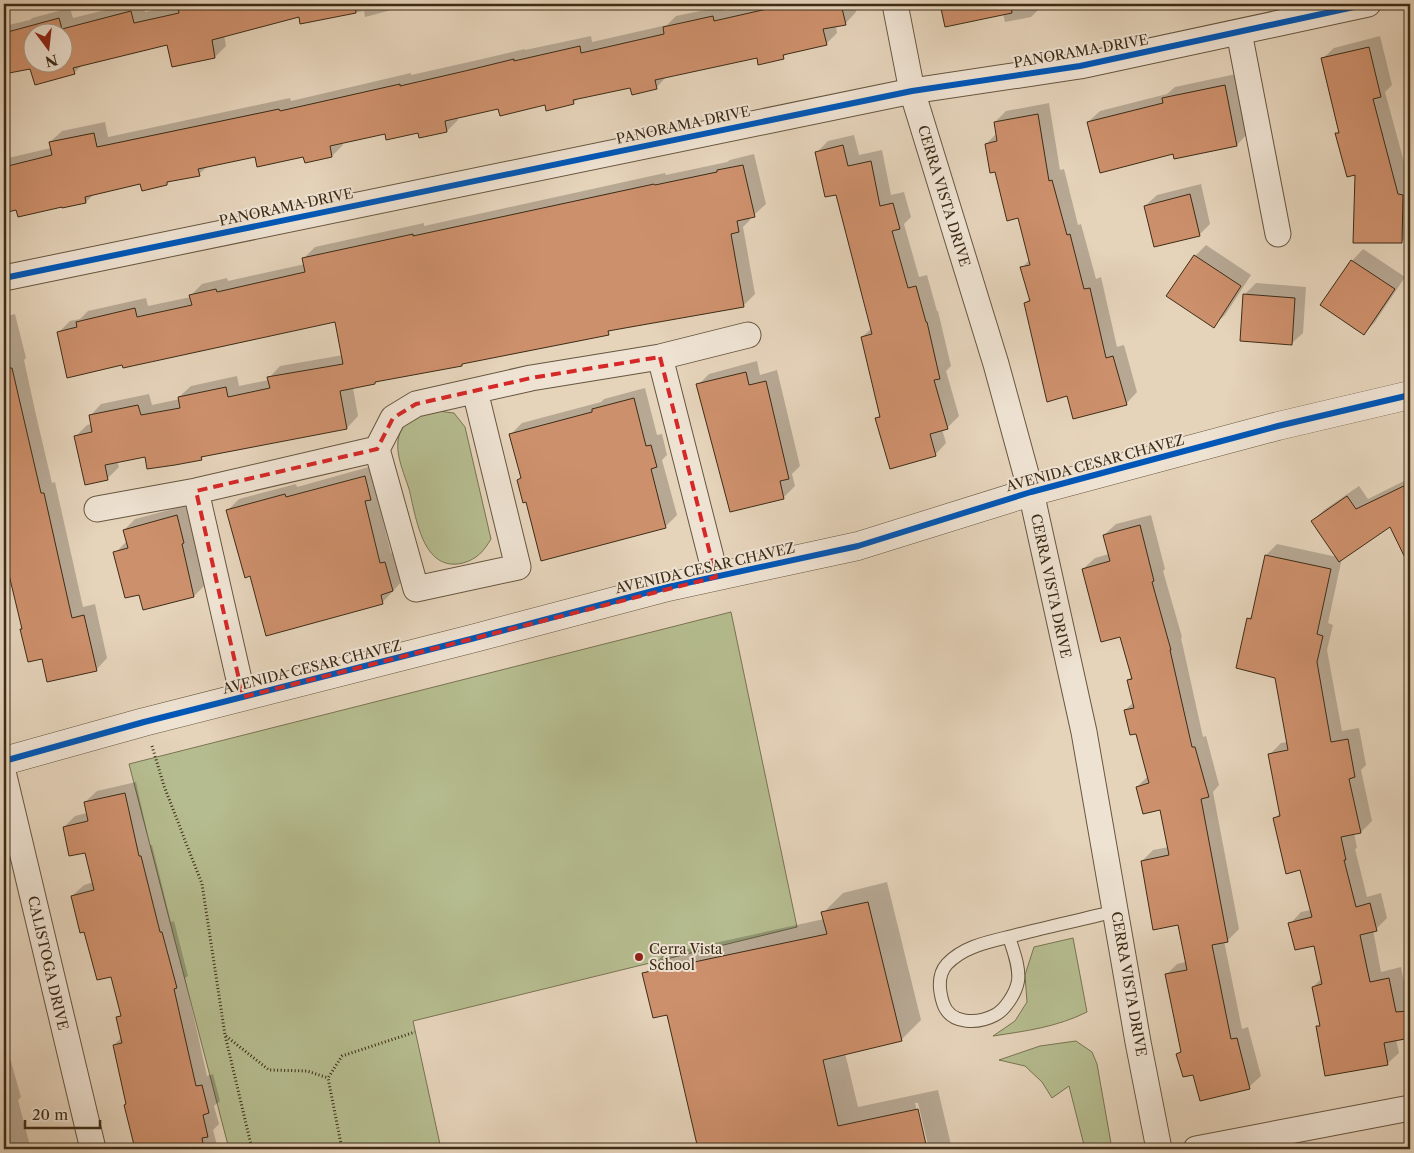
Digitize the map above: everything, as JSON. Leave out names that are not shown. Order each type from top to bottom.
[{"type":"street","name":"CERRA VISTA DRIVE","points":[[895,4],[912,91],[996,364],[1031,492],[1084,732],[1159,1149]]},
{"type":"street","name":"PANORAMA DRIVE","points":[[4,278],[912,91],[1080,66],[1368,4]]},
{"type":"street","points":[[1239,32],[1278,234]]},
{"type":"street","points":[[476,391],[518,567],[416,589],[377,449],[393,418],[416,404],[531,378],[660,357],[748,335]]},
{"type":"street","points":[[660,357],[716,577]]},
{"type":"street","name":"AVENIDA CESAR CHAVEZ","points":[[4,761],[144,722],[668,587],[858,546],[1031,492],[1278,426],[1410,395]]},
{"type":"street","points":[[97,508],[196,492],[377,449]]},
{"type":"street","points":[[196,492],[243,697]]},
{"type":"street","name":"CALISTOGA DRIVE","points":[[4,776],[93,1149]]},
{"type":"street","points":[[1196,1149],[1410,1108]]},
{"type":"lane","points":[[1009,937],[1016,959],[1018,981],[1006,1005],[996,1015],[980,1020],[967,1022],[957,1019],[944,1006],[939,989],[940,976],[947,964],[964,951],[979,944],[1116,911]]},
{"type":"path","points":[[144,722],[164,786],[202,884],[225,1035],[252,1149]]},
{"type":"path","points":[[342,1149],[328,1078],[342,1056],[415,1032]]},
{"type":"path","points":[[225,1035],[270,1070],[307,1071],[328,1078]]},
{"type":"highlighted area","points":[[660,357],[716,577],[243,697],[196,491],[377,449],[393,418],[416,404],[531,378]]},
{"type":"green space","points":[[437,411],[454,413],[465,427],[491,539],[480,554],[463,563],[449,564],[438,559],[423,540],[398,454],[398,440],[406,423]]},
{"type":"green space","points":[[731,612],[797,927],[413,1021],[441,1149],[229,1149],[129,764]]},
{"type":"green space","points":[[1073,938],[1087,1012],[1053,1025],[993,1036],[1015,1021],[1027,1002],[1025,975],[1034,947]]},
{"type":"green space","points":[[1076,1041],[1092,1052],[1097,1064],[1112,1149],[1085,1149],[1069,1086],[1052,1098],[1042,1082],[1025,1066],[999,1060],[1040,1046]]},
{"type":"building","points":[[177,4],[355,4],[356,13],[300,24],[299,17],[212,40],[215,58],[172,67],[167,45],[73,68],[75,74],[35,85],[31,72],[72,72],[72,26],[131,11],[134,23],[179,13]]},
{"type":"building","points":[[789,4],[841,4],[846,25],[823,29],[827,45],[783,55],[784,59],[758,65],[757,58],[655,80],[657,89],[632,95],[630,88],[573,100],[574,104],[546,111],[545,105],[500,116],[498,109],[445,121],[447,132],[419,138],[418,133],[386,140],[385,134],[330,146],[332,157],[305,163],[303,157],[257,167],[255,157],[198,169],[200,176],[167,182],[167,185],[142,191],[140,184],[85,197],[86,203],[18,217],[16,210],[4,213],[4,167],[52,155],[49,142],[94,133],[97,147],[279,109],[280,111],[400,84],[400,86],[514,59],[514,61],[580,46],[581,53],[664,34],[663,27],[713,16],[714,21]]},
{"type":"building","points":[[940,4],[1011,4],[1012,13],[945,27]]},
{"type":"building","points":[[59,18],[60,22],[44,22]]},
{"type":"building","points":[[22,28],[22,71],[4,74],[4,33]]},
{"type":"building","points":[[1369,47],[1381,97],[1373,99],[1398,194],[1403,195],[1402,243],[1353,243],[1355,175],[1347,177],[1335,133],[1339,133],[1321,58]]},
{"type":"building","points":[[1225,85],[1237,146],[1174,159],[1173,154],[1100,173],[1087,122],[1163,103],[1162,98]]},
{"type":"building","points":[[1038,114],[1049,181],[1052,180],[1067,235],[1070,234],[1084,289],[1090,288],[1106,358],[1113,356],[1127,405],[1073,419],[1067,396],[1047,402],[1024,303],[1030,301],[1020,267],[1030,265],[1018,218],[1007,221],[995,172],[990,173],[985,144],[997,141],[994,122]]},
{"type":"building","points":[[843,145],[848,166],[871,161],[880,206],[893,203],[900,229],[892,231],[908,288],[916,286],[927,322],[940,379],[934,380],[948,429],[930,434],[936,456],[890,469],[875,418],[880,417],[861,337],[872,334],[836,195],[825,197],[815,152]]},
{"type":"building","points":[[743,165],[755,217],[737,221],[739,232],[731,234],[744,307],[608,331],[609,335],[375,382],[375,384],[340,391],[347,429],[201,457],[202,460],[175,465],[147,469],[145,457],[105,465],[108,480],[85,485],[74,436],[92,432],[89,415],[138,405],[141,415],[180,408],[178,397],[226,387],[228,397],[270,388],[267,377],[343,364],[335,322],[123,368],[122,365],[67,378],[57,332],[77,327],[76,322],[135,308],[137,317],[192,305],[189,295],[216,289],[217,292],[305,272],[302,258]]},
{"type":"building","points":[[1190,194],[1200,236],[1154,247],[1144,206]]},
{"type":"building","points":[[1194,255],[1241,286],[1214,328],[1166,296]]},
{"type":"building","points":[[1351,260],[1395,289],[1364,335],[1320,305]]},
{"type":"building","points":[[1243,294],[1295,298],[1292,345],[1240,341]]},
{"type":"building","points":[[4,368],[12,368],[41,493],[44,493],[72,618],[84,615],[97,671],[47,682],[42,659],[28,662],[4,554]]},
{"type":"building","points":[[746,372],[749,385],[766,381],[789,479],[780,481],[784,499],[730,512],[696,384]]},
{"type":"building","points":[[634,398],[646,446],[651,445],[657,467],[651,469],[666,528],[541,561],[526,502],[523,503],[517,480],[521,478],[509,434],[592,412],[592,409]]},
{"type":"building","points":[[365,476],[371,500],[365,501],[380,563],[385,562],[393,591],[381,595],[383,604],[266,636],[250,576],[245,578],[226,510],[285,494],[286,497]]},
{"type":"building","points":[[1410,483],[1410,568],[1390,527],[1339,562],[1311,521],[1347,496],[1356,509]]},
{"type":"building","points":[[177,515],[194,597],[143,610],[139,595],[125,598],[113,552],[128,548],[123,530]]},
{"type":"building","points":[[1140,525],[1154,581],[1152,582],[1171,650],[1192,747],[1195,747],[1209,797],[1201,799],[1228,942],[1212,945],[1231,1039],[1237,1038],[1250,1089],[1200,1101],[1193,1075],[1183,1077],[1176,1054],[1181,1052],[1165,974],[1187,970],[1178,925],[1153,930],[1141,861],[1169,855],[1160,810],[1143,814],[1136,787],[1149,783],[1136,734],[1130,735],[1124,710],[1134,708],[1127,680],[1132,679],[1120,637],[1101,642],[1082,569],[1110,561],[1103,535]]},
{"type":"building","points":[[1265,555],[1331,569],[1317,634],[1323,636],[1317,662],[1331,742],[1348,739],[1355,777],[1349,779],[1361,833],[1341,837],[1346,860],[1344,860],[1356,907],[1370,903],[1377,931],[1360,935],[1370,982],[1389,978],[1396,1012],[1407,1011],[1410,1033],[1410,1038],[1384,1043],[1388,1065],[1325,1076],[1316,1026],[1320,1026],[1312,987],[1322,984],[1314,946],[1295,950],[1288,923],[1312,917],[1300,870],[1286,874],[1273,818],[1280,816],[1268,754],[1288,750],[1275,678],[1236,668],[1247,618],[1251,619]]},
{"type":"building","points":[[125,793],[139,856],[141,856],[160,932],[162,932],[177,988],[174,989],[196,1086],[202,1085],[209,1113],[203,1115],[208,1137],[202,1138],[204,1149],[135,1149],[124,1105],[126,1104],[113,1045],[122,1043],[116,1017],[121,1016],[111,977],[97,980],[84,932],[80,933],[71,896],[94,890],[85,853],[69,856],[63,827],[88,821],[84,802]]},
{"type":"building","points":[[868,902],[902,1041],[823,1060],[838,1126],[918,1109],[927,1149],[698,1149],[667,1015],[653,1018],[642,973],[827,934],[821,912]]},
{"type":"cycle path","points":[[4,278],[912,91],[1080,66],[1368,4]]},
{"type":"cycle path","points":[[4,761],[144,722],[668,587],[858,546],[1031,492],[1278,426],[1410,395]]},
{"type":"place","name":"Cerra Vista School","points":[[639,957]]}]
